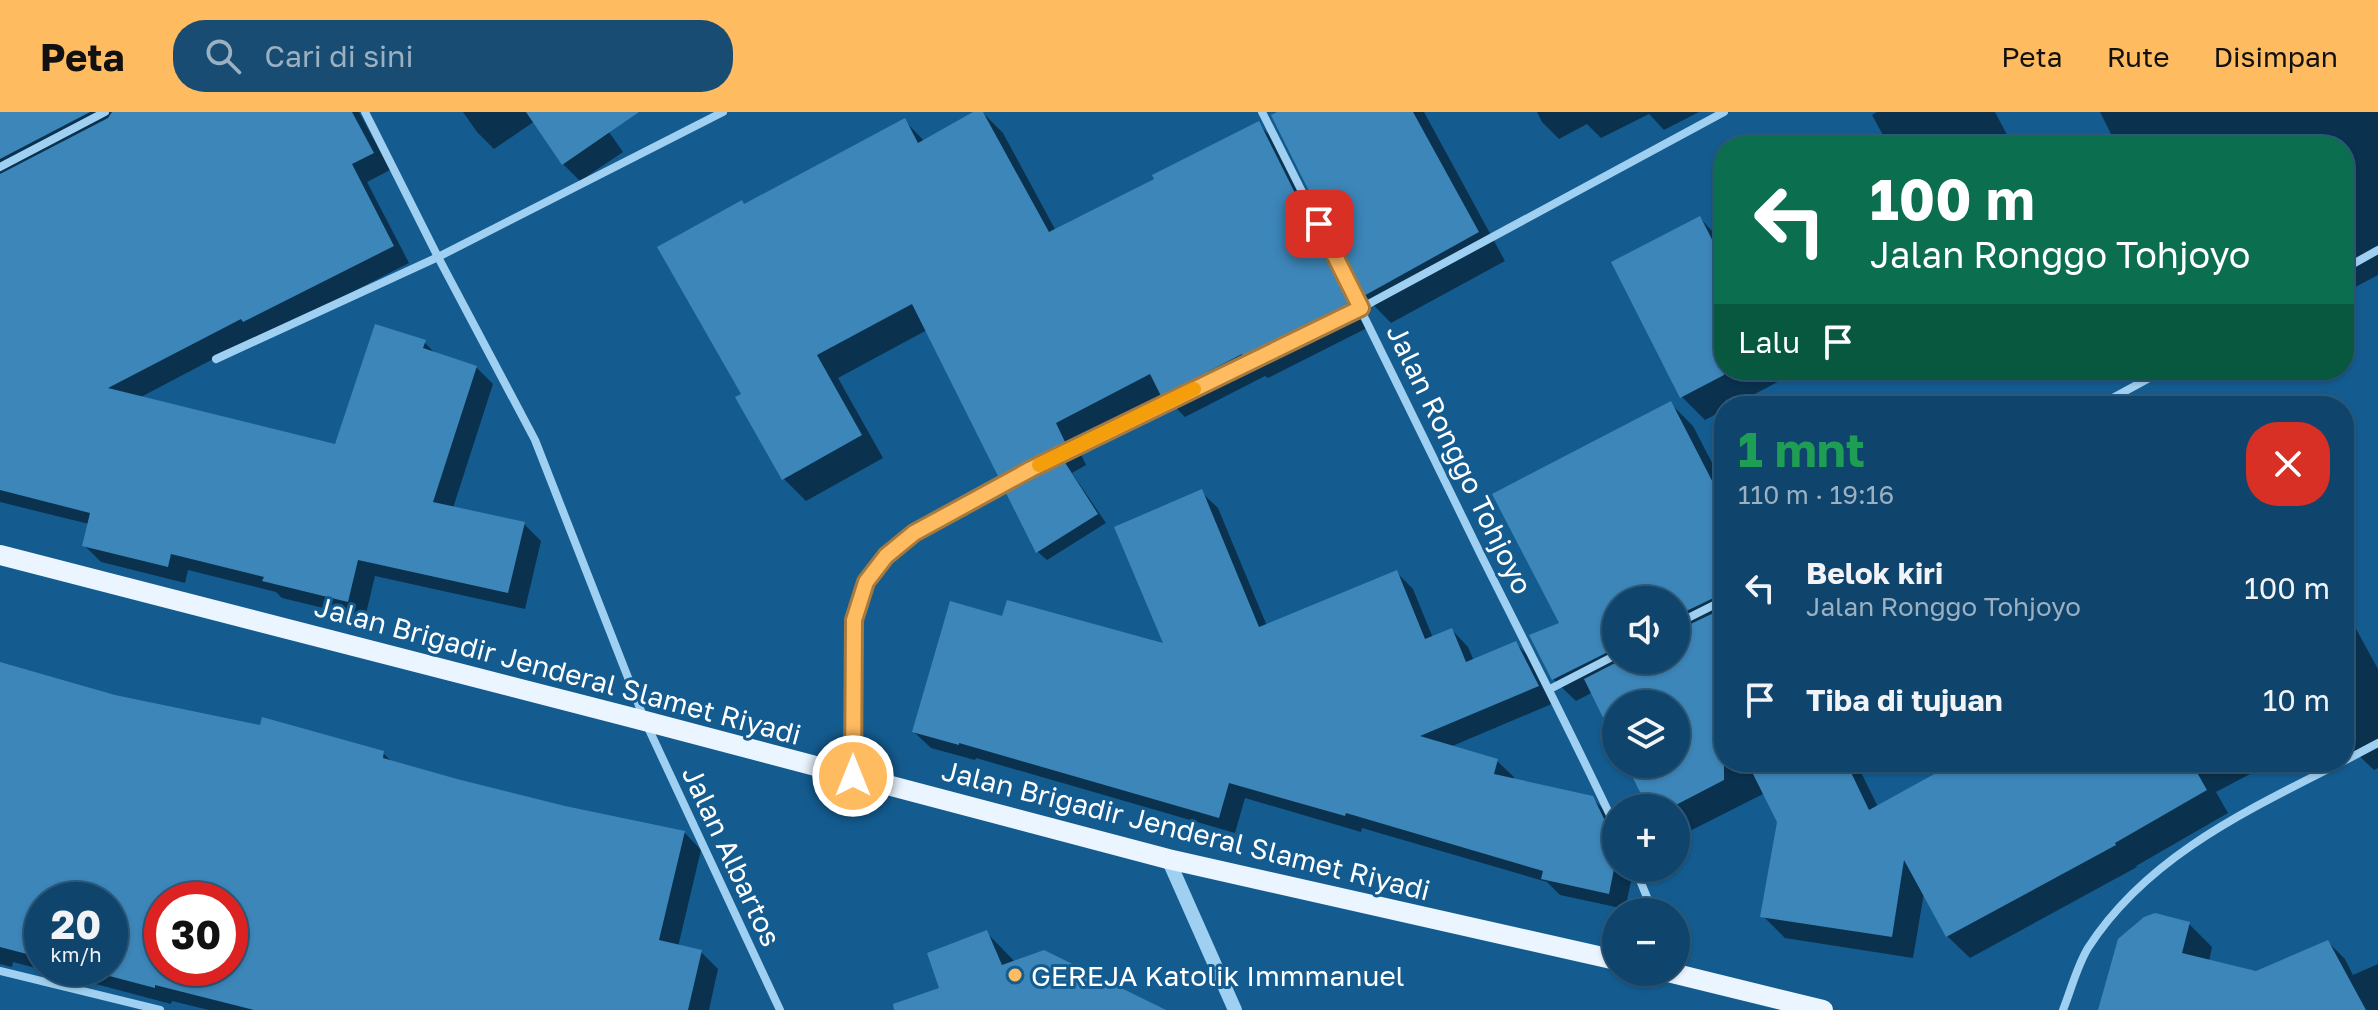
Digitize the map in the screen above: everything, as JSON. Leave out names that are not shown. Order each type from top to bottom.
[{"type":"main road","name":"Jalan Brigadir Jenderal Slamet Riyadi","points":[[0,555],[1168,859],[1602,957]]},
{"type":"main road","points":[[1690,978],[1774,1003],[1823,1010]]},
{"type":"street","points":[[0,167],[105,112]]},
{"type":"street","name":"Jalan Albartos","points":[[365,112],[535,440],[645,721],[780,1010]]},
{"type":"street","points":[[216,359],[438,257],[723,112]]},
{"type":"street","name":"Jalan Ronggo Tohjoyo","points":[[1262,112],[1602,799]]},
{"type":"street","points":[[853,776],[854,620],[866,582],[886,556],[914,533],[1031,469],[1361,308],[1724,112]]},
{"type":"street","points":[[2354,263],[2378,250]]},
{"type":"street","points":[[2116,396],[2146,380]]},
{"type":"street","points":[[1690,617],[1714,605]]},
{"type":"street","points":[[1550,689],[1602,662]]},
{"type":"street","points":[[2354,755],[2378,743]]},
{"type":"street","points":[[2063,1010],[2087,950],[2118,908],[2162,864],[2245,812],[2322,772]]},
{"type":"street","points":[[1168,859],[1235,1010]]},
{"type":"street","points":[[0,971],[160,1010]]},
{"type":"building","points":[[0,112],[90,112],[0,159]]},
{"type":"building","points":[[112,112],[352,112],[374,153],[352,164],[394,246],[243,322],[241,319],[108,388],[335,444],[375,324],[426,340],[423,348],[477,366],[433,502],[525,522],[508,593],[358,560],[348,602],[171,554],[168,567],[82,546],[90,513],[0,490],[0,174],[108,118]]},
{"type":"building","points":[[526,112],[639,112],[562,165]]},
{"type":"building","points":[[973,112],[983,112],[1049,232],[1259,121],[1350,303],[1161,396],[1150,374],[1056,423],[1065,442],[999,478],[912,304],[817,355],[862,435],[782,480],[735,397],[741,394],[657,247],[742,200],[744,204],[905,118],[918,143]]},
{"type":"building","points":[[1277,112],[1413,112],[1479,232],[1362,297],[1271,115]]},
{"type":"building","points":[[1700,216],[1714,243],[1714,380],[1680,398],[1611,262]]},
{"type":"building","points":[[1671,401],[1714,485],[1714,598],[1690,609],[1690,586],[1602,586],[1602,655],[1552,680],[1529,635],[1559,623],[1492,494]]},
{"type":"building","points":[[1064,461],[1098,514],[1036,553],[1005,491]]},
{"type":"building","points":[[1202,489],[1259,627],[1397,570],[1425,639],[1452,628],[1466,662],[1516,641],[1539,686],[1420,736],[1498,759],[1494,774],[1593,796],[1602,815],[1602,882],[1611,882],[1609,894],[1541,879],[1543,871],[1346,813],[1345,816],[1229,783],[1219,818],[912,732],[950,601],[1002,616],[1007,600],[1163,643],[1114,527]]},
{"type":"building","points":[[1714,613],[1714,772],[1724,772],[1724,780],[1690,798],[1690,794],[1641,794],[1633,778],[1690,778],[1690,690],[1602,690],[1602,716],[1584,679],[1602,670],[1602,674],[1690,674],[1690,624]]},
{"type":"building","points":[[0,662],[115,695],[260,725],[262,717],[384,751],[383,758],[457,779],[685,831],[659,940],[702,950],[688,1010],[254,1010],[159,986],[248,986],[248,882],[144,882],[144,985],[128,981],[128,882],[24,882],[24,953],[0,947]]},
{"type":"building","points":[[1752,772],[1851,772],[1869,810],[1938,772],[2197,772],[2207,790],[2116,845],[1946,937],[1904,860],[1892,937],[1760,917],[1777,822]]},
{"type":"building","points":[[2155,913],[2190,922],[2182,953],[2256,971],[2328,940],[2366,1010],[2098,1010],[2118,939],[2144,917]]},
{"type":"building","name":"GEREJA Katolik Immmanuel","points":[[987,930],[1002,965],[1044,950],[1166,1010],[894,1010],[893,1004],[939,988],[927,953]]},
{"type":"slow traffic","points":[[1039,465],[1194,389]]},
{"type":"place","name":"GEREJA Katolik Immmanuel","points":[[1015,975]]},
{"type":"route","points":[[853,776],[854,620],[866,582],[886,556],[914,533],[1031,469],[1361,308],[1319,224]]}]
